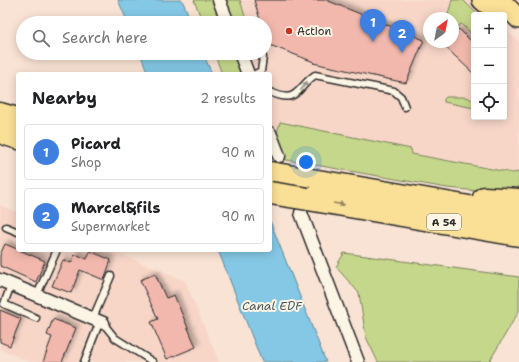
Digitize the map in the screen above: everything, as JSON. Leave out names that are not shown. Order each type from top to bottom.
[{"type":"highway","points":[[0,105],[16,110]]},
{"type":"highway","points":[[0,114],[16,118]]},
{"type":"highway","points":[[0,132],[16,137]]},
{"type":"highway","name":"A 54","points":[[272,172],[406,191],[519,216]]},
{"type":"highway","name":"A 54","points":[[272,172],[305,206],[370,210],[519,235]]},
{"type":"highway","points":[[406,191],[519,200]]},
{"type":"highway","points":[[370,210],[519,248]]},
{"type":"main road","points":[[482,0],[496,12]]},
{"type":"main road","points":[[500,0],[519,19]]},
{"type":"main road","points":[[507,23],[519,33]]},
{"type":"street","points":[[219,0],[225,16]]},
{"type":"street","points":[[243,60],[247,72]]},
{"type":"street","points":[[305,206],[358,362]]},
{"type":"street","points":[[6,282],[98,321]]},
{"type":"lane","points":[[259,72],[261,71],[263,60]]},
{"type":"lane","points":[[272,93],[285,97],[295,95],[303,88],[308,80],[315,75],[394,91],[401,97],[405,107]]},
{"type":"lane","points":[[6,227],[16,231]]},
{"type":"lane","points":[[37,295],[56,252]]},
{"type":"lane","points":[[84,362],[111,276]]},
{"type":"lane","points":[[6,282],[4,304],[36,318]]},
{"type":"lane","points":[[98,321],[115,338],[153,362]]},
{"type":"shaded area","points":[[224,0],[475,0],[487,12],[471,12],[471,120],[507,120],[507,31],[519,42],[519,173],[273,129],[272,72],[252,72],[248,60],[272,60],[272,16],[230,16]]},
{"type":"shaded area","points":[[0,205],[16,212],[16,252],[115,252],[185,281],[219,362],[30,362],[0,349]]},
{"type":"green space","points":[[194,0],[213,0],[219,16],[200,16]]},
{"type":"green space","points":[[224,0],[240,0],[245,16],[230,16]]},
{"type":"green space","points":[[452,0],[463,0],[475,12],[471,12],[471,33],[461,24],[459,26],[459,12],[449,12]]},
{"type":"green space","points":[[217,60],[236,60],[240,72],[221,72]]},
{"type":"green space","points":[[446,97],[467,97],[471,99],[471,107],[444,102]]},
{"type":"green space","points":[[280,122],[411,149],[412,154],[513,173],[519,172],[519,195],[447,188],[281,159],[275,141]]},
{"type":"green space","points":[[344,253],[519,277],[519,311],[489,362],[378,362],[366,337],[359,293],[336,267]]},
{"type":"water","points":[[118,0],[182,0],[189,16],[125,16]]},
{"type":"water","points":[[143,60],[206,60],[211,72],[147,72]]},
{"type":"water","name":"Canal EDF","points":[[272,226],[326,362],[262,362],[219,252],[272,252]]},
{"type":"building","points":[[254,0],[326,0],[423,40],[423,42],[406,83],[313,63],[314,62],[272,46],[272,16],[259,16]]},
{"type":"building","points":[[459,29],[471,41],[471,71],[446,48],[459,48]]},
{"type":"building","points":[[5,244],[16,249],[16,252],[24,252],[45,261],[36,282],[0,266],[0,255]]},
{"type":"building","points":[[90,252],[92,252],[111,260],[104,280],[80,270],[71,293],[52,286],[63,260],[71,263],[75,254],[87,259]]},
{"type":"building","points":[[155,274],[166,298],[174,295],[196,347],[167,359],[151,322],[158,319],[140,280]]},
{"type":"building","points":[[0,310],[21,319],[10,346],[0,342]]},
{"type":"building","points":[[53,319],[76,328],[62,362],[43,362],[52,337],[47,335]]},
{"type":"place","name":"Action","points":[[289,31]]},
{"type":"place","name":"Picard","points":[[373,42]]},
{"type":"place","name":"Marcel&fils","points":[[402,53]]}]
